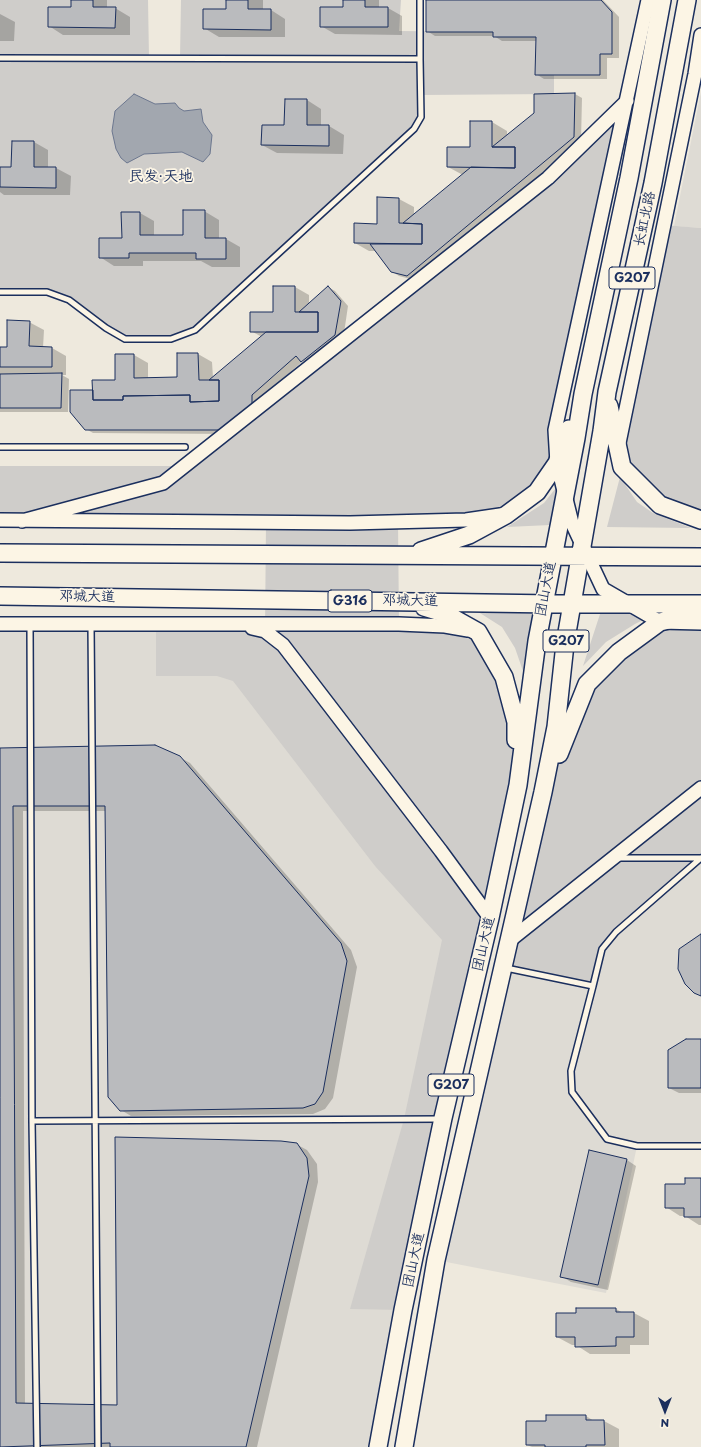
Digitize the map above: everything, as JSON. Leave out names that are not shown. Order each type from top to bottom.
[{"type":"highway","name":"长虹北路","points":[[576,438],[582,394],[629,178],[662,0]]},
{"type":"highway","name":"长虹北路","points":[[580,556],[602,431],[606,392],[653,182],[687,0]]},
{"type":"highway","points":[[606,392],[622,467],[660,505],[701,520]]},
{"type":"highway","points":[[408,555],[469,535],[506,515],[536,492],[557,463],[582,394]]},
{"type":"highway","name":"团山大道","points":[[378,1447],[405,1302],[443,1118],[490,918],[515,793],[518,785],[537,641],[576,438]]},
{"type":"highway","points":[[0,553],[701,557]]},
{"type":"highway","name":"团山大道","points":[[404,1447],[436,1260],[544,792],[556,727],[566,644],[580,556]]},
{"type":"highway","name":"邓城大道","points":[[0,596],[572,604],[701,604]]},
{"type":"highway","points":[[405,601],[444,613],[478,632],[504,677],[516,722],[515,793]]},
{"type":"highway","points":[[544,792],[587,684],[619,652],[660,622],[701,612]]},
{"type":"street","points":[[648,0],[555,430],[557,463],[572,523],[603,589],[660,622],[701,623]]},
{"type":"street","points":[[618,446],[695,74],[701,35]]},
{"type":"street","points":[[22,520],[163,483],[548,178],[627,101]]},
{"type":"street","points":[[0,520],[350,523],[466,520],[506,515]]},
{"type":"street","points":[[0,624],[444,626],[478,632]]},
{"type":"street","points":[[224,624],[265,631],[283,645],[441,851],[490,918]]},
{"type":"street","points":[[509,941],[701,788]]},
{"type":"lane","points":[[0,292],[47,292],[68,300],[106,328],[125,339],[171,339],[195,330],[414,129],[421,117],[420,0]]},
{"type":"lane","points":[[0,58],[420,59]]},
{"type":"lane","points":[[0,447],[185,447]]},
{"type":"lane","points":[[30,624],[32,1122],[37,1447]]},
{"type":"lane","points":[[91,624],[98,1447]]},
{"type":"lane","points":[[614,858],[701,858]]},
{"type":"lane","points":[[701,858],[616,932],[602,949],[571,1071],[572,1092],[607,1138],[637,1146],[701,1146]]},
{"type":"lane","points":[[503,967],[593,986]]},
{"type":"lane","points":[[32,1122],[443,1118]]},
{"type":"shaded area","points":[[0,0],[148,0],[149,58],[180,58],[181,0],[401,0],[399,31],[493,32],[494,37],[536,37],[535,75],[554,75],[554,94],[421,95],[421,117],[414,129],[195,330],[171,339],[125,339],[68,300],[47,292],[0,292]]},
{"type":"shaded area","points":[[701,92],[701,228],[674,226]]},
{"type":"shaded area","points":[[134,94],[155,104],[175,103],[184,111],[201,109],[203,122],[212,135],[210,154],[203,162],[182,152],[144,154],[127,163],[121,158],[116,149],[112,131],[115,111]]},
{"type":"shaded area","points":[[627,101],[555,430],[557,463],[506,515],[398,522],[399,624],[478,632],[516,722],[518,785],[403,1310],[350,1309],[404,1119],[442,940],[375,866],[233,681],[217,676],[156,676],[156,624],[265,630],[266,523],[0,520],[0,466],[185,466],[548,178]]},
{"type":"shaded area","points":[[664,225],[701,228],[701,520],[660,505],[618,446]]},
{"type":"shaded area","points":[[620,477],[637,502],[653,513],[691,528],[607,527]]},
{"type":"shaded area","points":[[563,479],[550,525],[507,527],[544,503]]},
{"type":"shaded area","points":[[472,608],[536,611],[524,674],[515,648],[502,627]]},
{"type":"shaded area","points":[[601,611],[661,611],[635,624],[606,642],[583,666]]},
{"type":"shaded area","points":[[660,622],[701,623],[701,858],[616,932],[602,949],[593,986],[503,967],[543,792],[587,684]]},
{"type":"shaded area","points":[[0,624],[224,624],[490,918],[378,1447],[0,1447]]},
{"type":"shaded area","points":[[701,788],[701,1146],[637,1146],[606,1293],[436,1260],[509,941]]},
{"type":"building","points":[[71,0],[93,0],[93,7],[116,7],[115,28],[48,27],[48,7],[71,7]]},
{"type":"building","points":[[226,0],[248,0],[248,9],[271,9],[271,30],[203,29],[203,9],[226,9]]},
{"type":"building","points":[[343,0],[365,0],[365,7],[388,7],[388,27],[320,27],[320,7],[343,7]]},
{"type":"building","points":[[426,0],[601,0],[612,12],[612,54],[600,54],[600,75],[535,75],[536,37],[493,37],[493,32],[426,32]]},
{"type":"building","points":[[575,93],[574,137],[407,276],[391,272],[370,244],[422,244],[422,224],[403,223],[471,167],[515,168],[515,147],[492,147],[534,113],[534,94]]},
{"type":"building","points":[[285,99],[307,99],[307,125],[329,125],[329,146],[261,145],[262,125],[284,125]]},
{"type":"building","points":[[470,121],[492,121],[492,147],[515,147],[515,168],[447,167],[447,147],[470,147]]},
{"type":"building","points":[[12,141],[34,141],[34,167],[56,167],[56,188],[0,187],[0,167],[11,167]]},
{"type":"building","points":[[377,197],[399,198],[399,223],[422,224],[422,244],[354,243],[354,223],[377,224]]},
{"type":"building","points":[[183,210],[205,210],[205,238],[226,238],[226,259],[196,259],[196,253],[129,253],[129,258],[99,258],[99,238],[122,238],[121,212],[140,212],[140,235],[183,235]]},
{"type":"building","points":[[273,286],[295,286],[295,312],[318,312],[318,332],[250,332],[250,312],[273,312]]},
{"type":"building","points":[[328,286],[341,301],[335,335],[301,362],[296,356],[252,395],[252,407],[222,430],[85,430],[70,412],[70,390],[93,390],[93,400],[123,400],[123,396],[190,395],[190,402],[219,401],[219,380],[209,380],[266,332],[318,332],[318,312],[299,312]]},
{"type":"building","points":[[7,320],[30,321],[29,346],[52,347],[52,367],[0,367],[0,347],[7,347]]},
{"type":"building","points":[[177,353],[198,353],[199,380],[219,380],[219,401],[190,402],[190,395],[123,396],[123,400],[93,400],[92,380],[115,380],[115,354],[134,354],[134,378],[177,377]]},
{"type":"building","points":[[62,373],[61,408],[0,408],[0,374]]},
{"type":"building","points":[[155,745],[180,756],[341,943],[347,961],[323,1092],[315,1104],[303,1108],[120,1111],[108,1097],[105,806],[13,806],[16,1403],[117,1405],[115,1137],[281,1141],[297,1143],[307,1158],[309,1176],[246,1447],[110,1447],[110,1443],[0,1447],[0,748]]},
{"type":"building","points":[[701,934],[701,996],[694,993],[685,984],[678,969],[679,949]]},
{"type":"building","points":[[686,1039],[701,1039],[701,1088],[668,1088],[668,1050]]},
{"type":"building","points":[[589,1150],[627,1159],[598,1285],[560,1277]]},
{"type":"building","points":[[685,1178],[701,1178],[701,1217],[684,1217],[684,1208],[665,1208],[665,1184],[685,1184]]},
{"type":"building","points":[[576,1308],[616,1308],[616,1312],[634,1312],[634,1337],[616,1337],[616,1346],[575,1347],[575,1337],[556,1337],[556,1313],[576,1313]]},
{"type":"building","points":[[546,1415],[586,1415],[586,1420],[604,1420],[605,1445],[586,1445],[586,1447],[545,1447],[545,1445],[526,1445],[526,1421],[546,1421]]},
{"type":"district","name":"民发·天地","points":[[161,177]]}]
